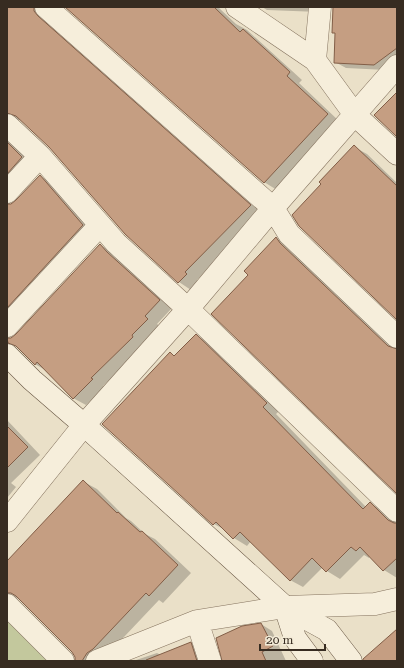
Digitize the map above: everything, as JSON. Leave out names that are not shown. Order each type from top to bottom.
[{"type":"street","points":[[46,7],[273,208],[289,234],[397,337]]},
{"type":"street","points":[[237,7],[315,60],[355,115],[397,154]]},
{"type":"street","points":[[315,60],[320,7]]},
{"type":"street","points":[[7,521],[84,425],[188,309],[273,208],[397,66]]},
{"type":"street","points":[[7,125],[40,156],[116,243],[188,309],[397,511]]},
{"type":"street","points":[[7,192],[40,156]]},
{"type":"street","points":[[7,326],[100,225]]},
{"type":"street","points":[[7,355],[32,380],[84,425],[285,607],[327,630],[351,661]]},
{"type":"street","points":[[99,661],[196,622],[285,607],[375,604],[397,599]]},
{"type":"street","points":[[7,605],[63,661]]},
{"type":"street","points":[[285,607],[295,638],[312,661]]},
{"type":"street","points":[[196,622],[210,661]]},
{"type":"green space","points":[[7,620],[48,661],[7,661]]},
{"type":"building","points":[[7,7],[34,7],[34,11],[38,16],[251,205],[185,272],[187,274],[178,283],[125,234],[49,147],[16,116],[7,113]]},
{"type":"building","points":[[65,7],[214,7],[240,32],[243,29],[290,72],[287,76],[328,114],[264,183]]},
{"type":"building","points":[[333,7],[397,7],[397,48],[374,65],[334,63],[335,33],[332,33]]},
{"type":"building","points":[[397,92],[397,137],[374,115]]},
{"type":"building","points":[[7,142],[22,157],[7,174]]},
{"type":"building","points":[[354,145],[397,186],[397,320],[299,226],[292,215],[321,184],[319,182]]},
{"type":"building","points":[[40,175],[83,225],[7,308],[7,204],[11,204],[16,200]]},
{"type":"building","points":[[276,237],[280,243],[388,346],[397,349],[397,494],[211,314],[248,275],[244,271]]},
{"type":"building","points":[[100,244],[160,300],[145,316],[148,319],[132,335],[133,337],[91,378],[93,379],[73,399],[37,362],[35,365],[16,346],[8,343],[7,338],[11,338],[16,334]]},
{"type":"building","points":[[196,334],[267,403],[263,407],[363,509],[370,502],[388,520],[397,523],[397,558],[383,571],[360,547],[356,551],[351,547],[326,572],[312,558],[290,581],[240,532],[233,539],[216,522],[213,525],[102,424],[170,352],[174,356]]},
{"type":"building","points":[[7,426],[28,447],[7,468]]},
{"type":"building","points":[[83,480],[117,513],[118,512],[140,532],[142,531],[178,565],[149,596],[146,593],[93,649],[87,653],[82,661],[75,661],[75,657],[72,652],[16,596],[11,593],[7,593],[7,561]]},
{"type":"building","points":[[261,623],[273,646],[262,652],[266,661],[222,661],[216,638],[242,626]]},
{"type":"building","points":[[397,629],[397,661],[363,661],[363,659]]},
{"type":"building","points":[[191,642],[197,661],[146,661],[146,660]]}]
